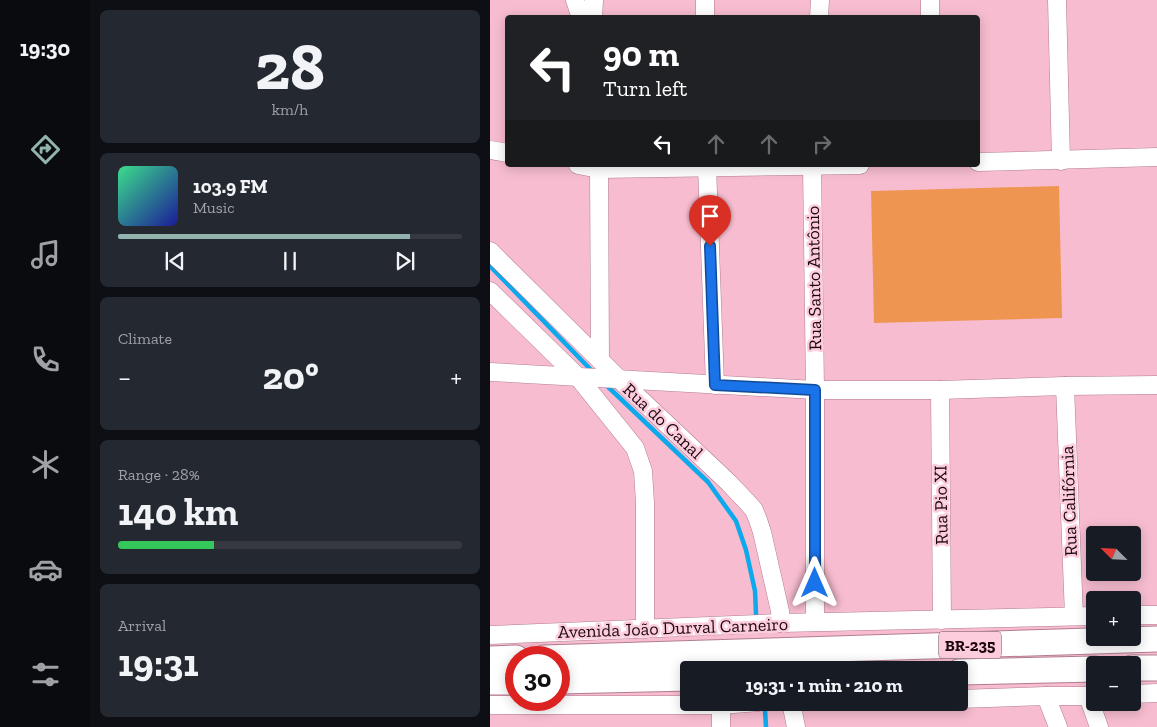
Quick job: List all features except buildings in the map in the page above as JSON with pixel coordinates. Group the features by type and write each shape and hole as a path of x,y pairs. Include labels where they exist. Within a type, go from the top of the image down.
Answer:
{"highway":[{"name":"BR-235","path":"570,657 1157,639"},
{"path":"490,659 505,658"},
{"path":"1141,668 1157,668"},
{"name":"BR-235","path":"968,672 1086,669"},
{"path":"570,681 680,678"},
{"path":"490,682 505,682"}],"street":[{"path":"575,0 580,15"},
{"path":"593,15 594,0"},
{"path":"705,0 705,15"},
{"path":"819,15 820,0"},
{"path":"930,0 930,15"},
{"path":"1057,0 1061,161"},
{"path":"490,150 505,152"},
{"path":"980,162 1157,158"},
{"path":"599,167 600,360"},
{"path":"707,167 715,385"},
{"name":"Rua Santo Antônio","path":"812,167 815,390 815,622"},
{"name":"Rua do Canal","path":"490,250 600,360 615,379 730,483 754,510 766,550 780,610 781,623"},
{"name":"Rua do Canal","path":"490,291 582,377 635,448 643,471 645,503 645,629"},
{"path":"490,372 815,390 940,390 1157,385"},
{"name":"Rua Califórnia","path":"1065,386 1074,616"},
{"name":"Rua Pio XI","path":"940,390 942,620"},
{"path":"1141,615 1157,615"},
{"name":"Avenida João Durval Carneiro","path":"490,635 781,623 1086,616"},
{"path":"1141,694 1157,693"},
{"path":"1046,696 1058,727"},
{"path":"968,699 1086,696"},
{"path":"490,705 680,705"},
{"path":"721,727 722,711"},
{"path":"793,711 796,727"},
{"path":"1095,711 1099,727"}],"shaded area":[{"path":"1059,186 1062,318 874,323 871,191"}],"waterway":[{"path":"490,266 594,373"},
{"path":"604,383 708,482 736,521 746,550 755,591 756,614"},
{"path":"765,711 766,727"}],"route":[{"path":"710,246 715,385 815,390 815,583"}]}
